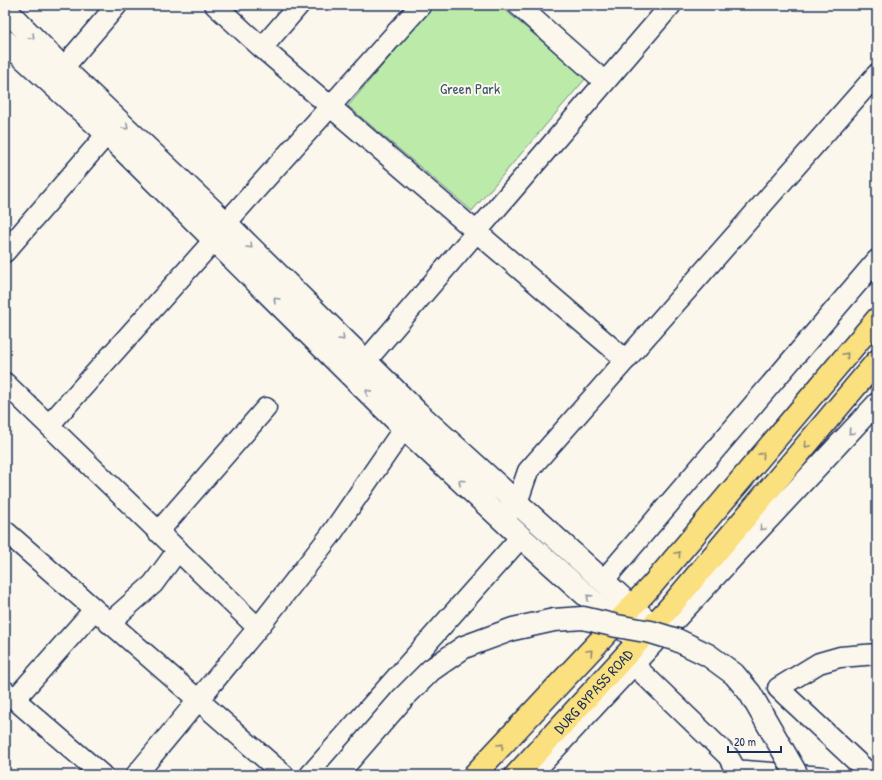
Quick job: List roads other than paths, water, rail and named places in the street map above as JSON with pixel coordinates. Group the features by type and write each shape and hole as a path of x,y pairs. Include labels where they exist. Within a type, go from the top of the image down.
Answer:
{"highway":[{"path":"474,775 653,584 877,319"},
{"name":"DURG BYPASS ROAD","path":"516,775 654,626 877,361"}],"street":[{"path":"63,68 117,5"},
{"path":"215,5 262,48 626,360"},
{"path":"262,48 299,5"},
{"path":"49,425 420,5"},
{"path":"518,5 604,82"},
{"path":"365,362 671,5"},
{"path":"5,9 221,231 411,420 501,488 631,607 654,626"},
{"path":"5,41 107,134 221,231 365,362 411,420 486,504 639,642"},
{"path":"486,504 501,488 528,471 877,74"},
{"path":"5,252 107,134"},
{"path":"603,581 877,260"},
{"path":"5,383 258,628"},
{"path":"531,775 877,404"},
{"path":"158,532 266,408"},
{"path":"136,775 258,628 330,536 411,420"},
{"path":"503,519 517,503 528,471"},
{"path":"5,531 284,775"},
{"path":"310,775 521,537"},
{"path":"109,623 152,584 178,550"},
{"path":"94,610 10,695 102,775"},
{"path":"336,775 403,698 430,670 464,647 513,628 554,620 582,618 651,632 677,640 708,655 734,674 750,693 797,775"},
{"path":"871,775 778,688 819,663 840,657 877,654"},
{"path":"634,665 728,756 733,770"}],"lane":[{"path":"733,770 824,772 825,775"}],"park label":[{"name":"Green Park","path":"470,88"}]}
